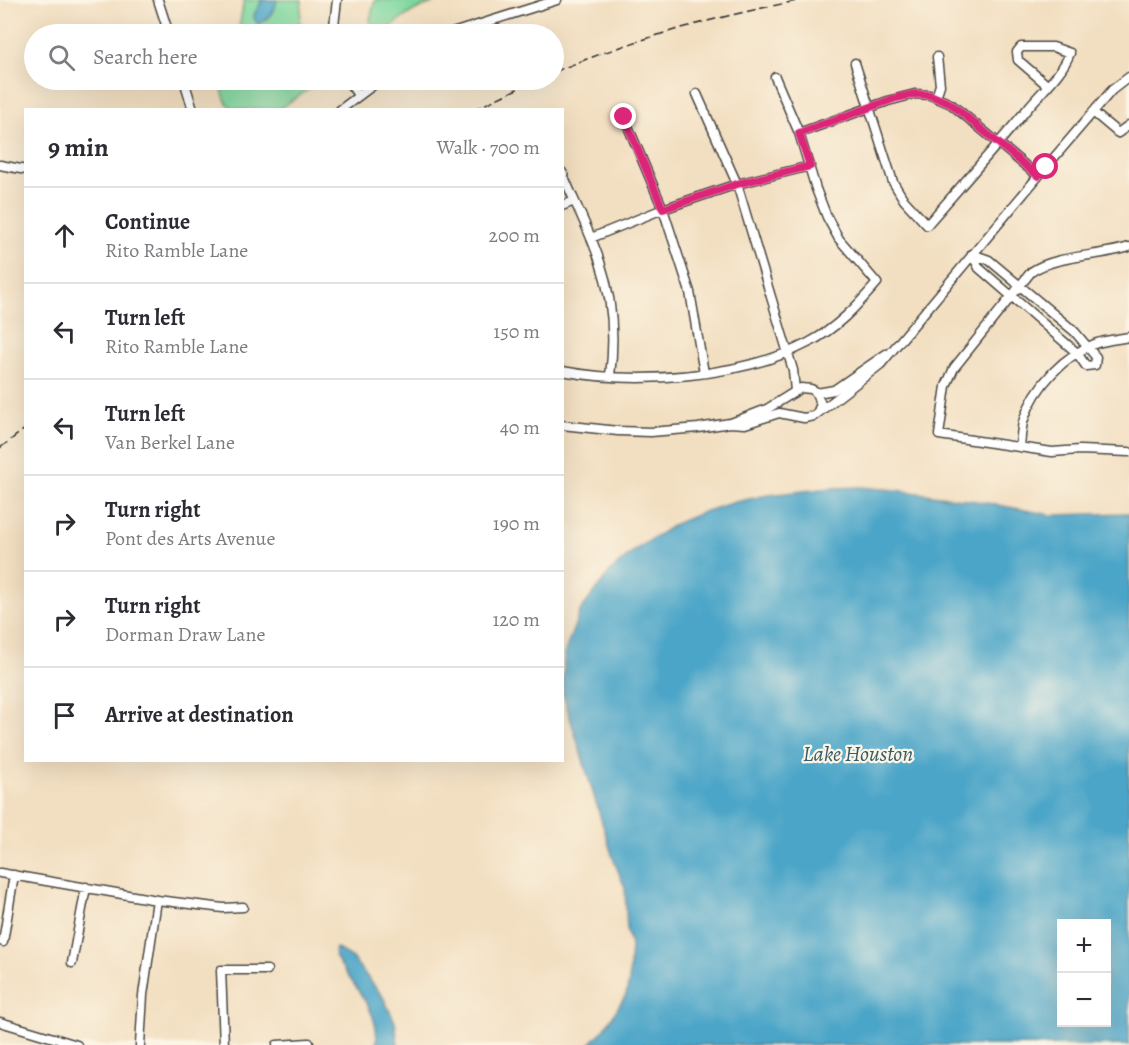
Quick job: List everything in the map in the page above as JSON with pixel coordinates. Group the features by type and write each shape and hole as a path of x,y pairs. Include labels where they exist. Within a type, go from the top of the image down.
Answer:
{"street":[{"path":"158,0 166,24"},
{"path":"334,24 337,0"},
{"path":"481,24 557,0"},
{"path":"855,63 893,182 904,201 927,225 1064,66 1070,53 1053,47 1021,47 1017,52 1018,60 1047,85"},
{"path":"936,97 940,85 937,57"},
{"path":"564,371 650,377 704,373 760,361 787,353 829,331 877,284 832,228 820,203 799,133 775,77"},
{"path":"730,423 745,424 779,413 809,418 881,364 1112,90 1129,77"},
{"path":"187,90 192,108"},
{"path":"354,90 358,95"},
{"path":"342,108 365,90"},
{"path":"697,94 737,184 793,370 794,392 790,405 796,416"},
{"path":"799,133 869,107 915,94 936,97 951,104 1038,176"},
{"path":"1093,112 1118,133 1129,125"},
{"path":"624,117 663,209 690,292 704,373"},
{"path":"0,165 24,170"},
{"path":"591,238 663,209 737,184 810,166"},
{"path":"564,177 600,260 612,310 614,344 610,376"},
{"path":"564,205 574,201"},
{"path":"1129,248 1044,264 1031,272 954,368 946,386 939,435 1052,452 1080,450 1129,452"},
{"path":"972,254 989,260 1075,332 1097,360 1092,367 1086,366 1077,353 979,268 972,254"},
{"path":"1020,447 1024,421 1031,402 1051,375 1077,353 1088,347 1099,342 1129,337"},
{"path":"793,370 806,387 817,393 834,390 890,352"},
{"path":"564,425 651,432 730,423 767,409 806,387"},
{"path":"817,393 821,404 817,413"},
{"path":"0,873 157,900 223,908 243,907"},
{"path":"3,942 14,875"},
{"path":"72,963 86,887"},
{"path":"140,1045 143,995 157,900"},
{"path":"224,1045 221,970 267,970"},
{"path":"0,1022 77,1045"},
{"path":"277,1045 309,1043"}],"green space":[{"path":"244,0 302,0 300,24 240,24"},
{"path":"375,0 440,0 415,10 394,24 370,24"},
{"path":"222,90 308,90 281,108 231,108 226,102"}],"water":[{"path":"260,0 277,0 271,15 258,24 254,16 261,3"},
{"name":"Lake Houston","path":"860,487 976,501 1052,515 1129,513 1129,1045 589,1045 605,1028 626,995 631,945 627,932 625,888 613,858 564,698 564,654 580,611 611,571 635,550 675,524 735,502 768,495"},
{"path":"336,948 353,959 383,997 395,1022 398,1045 376,1045 377,1033 370,1010 336,958 334,952"}],"railway":[{"path":"564,68 676,30 739,13 802,0"},
{"path":"477,108 515,90"},
{"path":"0,448 24,430"}],"route":[{"path":"624,117 663,209 737,184 810,166 799,133 896,98 915,94 930,95 951,104 1038,176 1046,167"}]}
